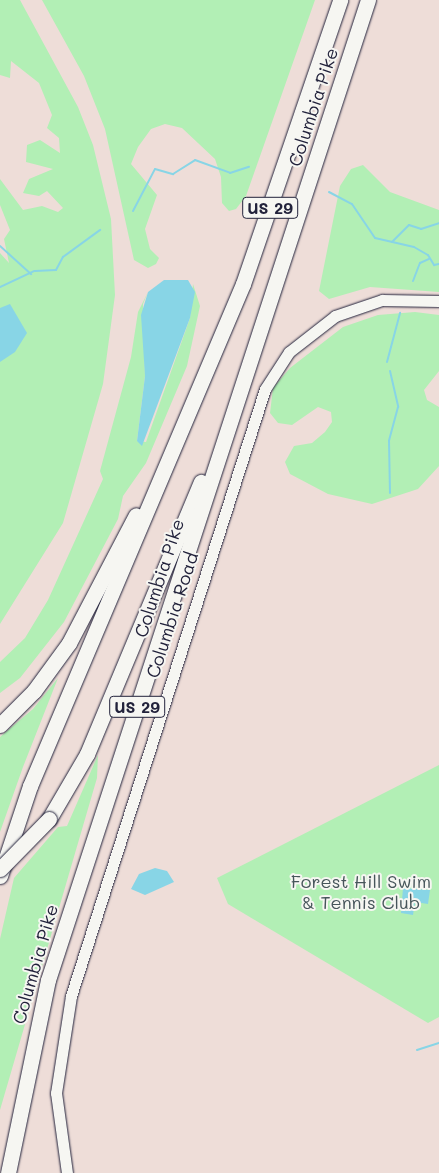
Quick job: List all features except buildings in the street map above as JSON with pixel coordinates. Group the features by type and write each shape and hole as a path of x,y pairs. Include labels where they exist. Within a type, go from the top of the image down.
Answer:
{"highway":[{"name":"Columbia Pike","path":"0,876 30,786 191,412 243,284 340,0"},
{"name":"Columbia Pike","path":"8,1173 30,1049 50,971 368,0"},
{"path":"0,869 49,819 90,745 248,367"},
{"path":"0,725 34,691 68,643 191,412"},
{"path":"18,1173 30,1049"}],"street":[{"name":"Columbia Road","path":"67,1173 56,1093 71,996 265,389 289,352 335,316 382,300 439,301"}],"green space":[{"path":"0,0 20,0 78,107 93,145 111,219 115,295 103,384 63,523 0,624 0,253 9,263 4,239 10,230 0,205 0,179 23,210 42,206 58,212 63,208 47,191 39,196 23,193 29,179 53,169 26,162 27,145 40,140 60,153 59,138 47,128 52,115 39,83 11,61 10,78 0,75"},
{"path":"42,0 315,0 246,196 236,209 229,211 222,203 221,177 215,159 182,128 165,124 151,129 138,147 131,164 157,195 145,229 150,249 159,258 156,264 148,268 134,260 105,129 84,76"},
{"path":"363,165 390,192 439,210 439,292 370,287 329,299 319,291 340,186 351,169"},
{"path":"193,284 200,306 187,366 146,463 123,496 118,519 64,622 20,678 0,693 0,662 25,638 48,600 103,479 100,471 131,357 138,312 148,292 143,304 145,376 137,441 146,442 190,318"},
{"path":"415,312 439,315 439,371 424,390 427,400 439,407 439,466 418,489 372,504 328,494 290,474 285,462 294,446 312,443 325,432 332,422 331,412 318,407 292,425 278,423 270,413 273,388 290,368 343,327 378,315"},
{"path":"58,678 0,832 0,737 33,709"},
{"path":"98,755 97,778 0,1110 0,939 14,878 58,827 67,826"},
{"name":"Forest Hill Swim & Tennis Club","path":"439,765 439,1017 428,1023 228,904 217,878"}],"water":[{"path":"164,280 188,280 195,292 190,318 142,446 137,441 145,376 141,315 148,292"},
{"path":"10,304 27,333 15,352 0,362 0,308"},
{"path":"155,868 167,871 174,882 145,895 131,889 139,874"},
{"path":"403,888 430,890 428,904 415,902 413,915 401,913"}],"waterway":[{"path":"133,211 155,169 173,174 195,160 230,173 249,167"},
{"path":"329,192 352,204 375,238 414,247 428,255 434,265 439,264"},
{"path":"392,242 409,225 421,229 439,223"},
{"path":"0,287 35,271 56,270 63,257 100,230"},
{"path":"0,246 31,274"},
{"path":"413,281 420,263 429,259"},
{"path":"387,362 400,313"},
{"path":"390,371 398,407 389,441 390,493"},
{"path":"417,1050 439,1043"}]}
